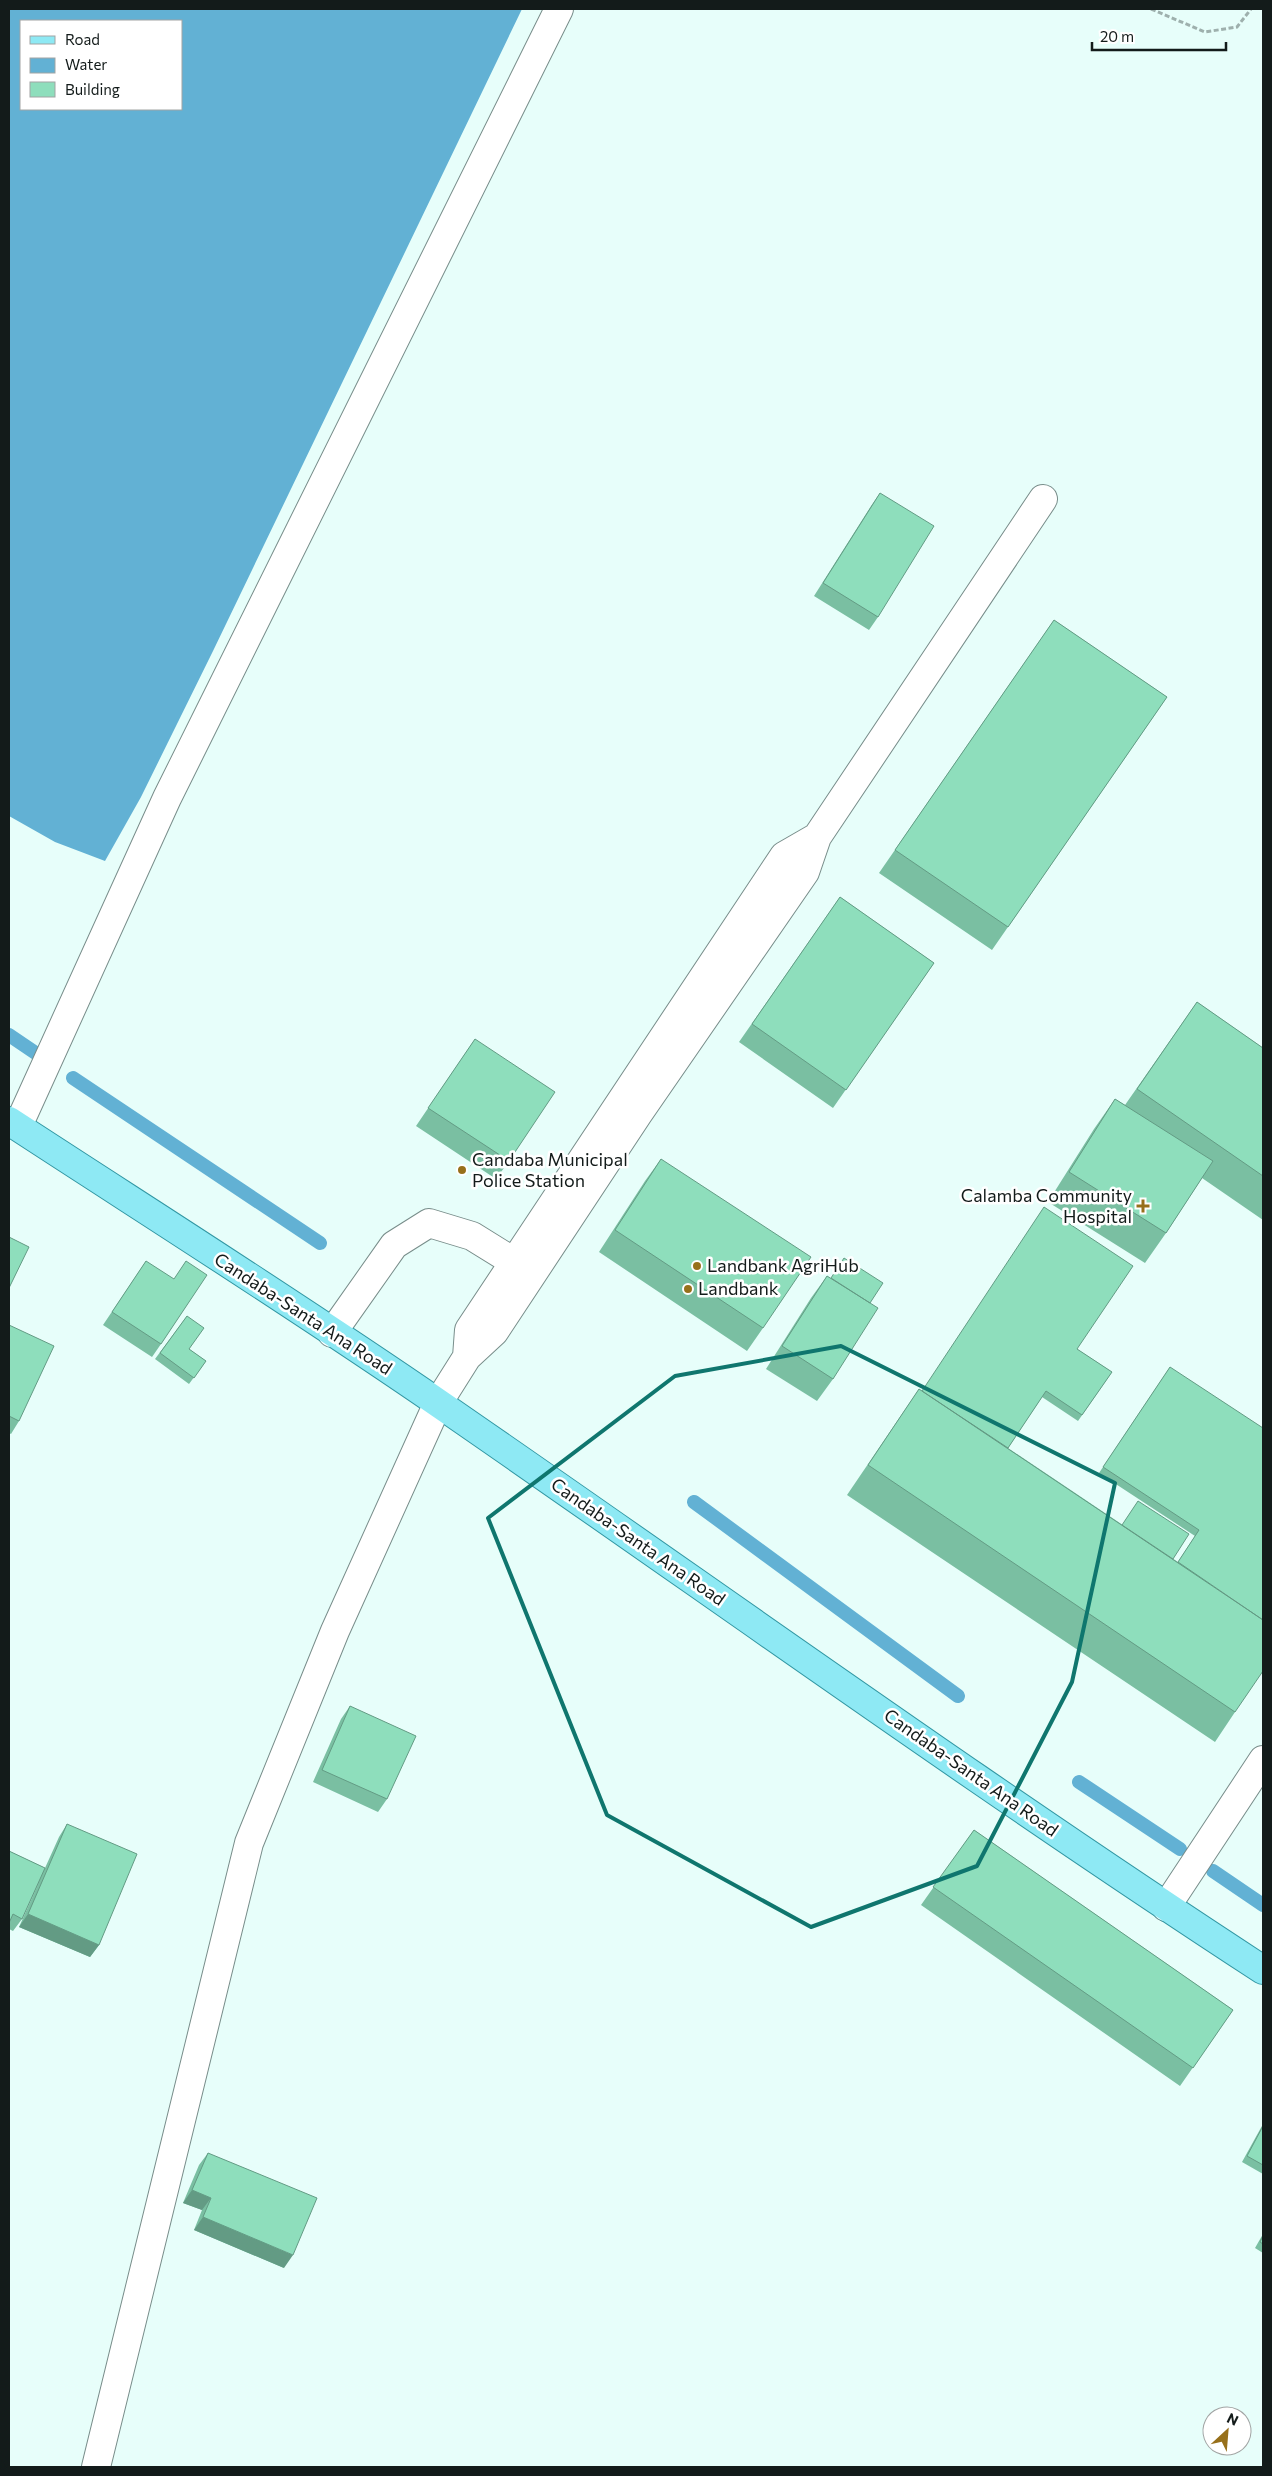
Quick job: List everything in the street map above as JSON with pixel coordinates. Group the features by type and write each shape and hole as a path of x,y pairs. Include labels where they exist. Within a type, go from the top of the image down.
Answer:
{"main road":[{"name":"Candaba-Santa Ana Road","path":"13,1123 438,1403 1166,1907 1263,1970"}],"street":[{"path":"13,1123 167,798 559,9"},
{"path":"96,2467 249,1843 335,1631 438,1403 467,1357 494,1332 638,1114 805,872 817,836 1043,499"},
{"path":"467,1357 469,1330 784,856 817,836"},
{"path":"332,1333 394,1245 429,1223 472,1236 514,1262"},
{"path":"1166,1907 1263,1760"}],"path":[{"path":"1151,9 1205,32 1237,27 1251,9"}],"highlighted area":[{"path":"841,1346 1115,1483 1072,1682 977,1866 811,1927 607,1815 488,1518 675,1376"}],"water":[{"path":"9,9 522,9 141,797 105,861 55,842 9,816"}],"building":[{"path":"880,493 934,526 878,617 823,583"},
{"path":"1054,620 1167,697 1008,927 895,850"},
{"path":"840,897 934,963 846,1090 752,1024"},
{"path":"1197,1002 1263,1048 1263,1176 1137,1089"},
{"path":"475,1039 555,1092 509,1161 428,1108"},
{"path":"1115,1099 1213,1161 1166,1233 1069,1172"},
{"name":"Landbank AgriHub","path":"661,1159 811,1257 763,1328 615,1230"},
{"path":"1044,1207 1133,1266 1077,1349 1112,1372 1082,1415 1046,1391 1008,1448 922,1391"},
{"path":"9,1237 29,1247 9,1288"},
{"path":"844,1258 883,1283 870,1303 831,1278"},
{"path":"146,1261 174,1279 186,1261 207,1275 161,1344 112,1312"},
{"path":"827,1276 878,1308 833,1379 782,1346"},
{"path":"187,1316 204,1328 189,1349 206,1361 194,1378 160,1353"},
{"path":"9,1325 54,1346 19,1421 9,1416"},
{"path":"1170,1367 1263,1428 1263,1620 1178,1562 1199,1530 1103,1467"},
{"path":"919,1389 1263,1620 1263,1671 1235,1712 868,1465"},
{"path":"1138,1501 1189,1534 1173,1559 1122,1525"},
{"path":"350,1706 416,1736 387,1799 322,1770"},
{"path":"67,1824 137,1854 99,1945 28,1914"},
{"path":"974,1830 1233,2010 1193,2068 933,1887"},
{"path":"9,1851 45,1868 22,1919 13,1914 9,1923"},
{"path":"1263,2126 1263,2165 1247,2156"},
{"path":"208,2153 317,2198 293,2255 203,2217 211,2198 192,2190"}],"waterway":[{"path":"9,1035 40,1056"},
{"path":"73,1078 320,1243"},
{"path":"694,1502 958,1696"},
{"path":"1079,1782 1180,1849"},
{"path":"1213,1871 1263,1905"}],"place":[{"name":"Candaba Municipal Police Station","path":"462,1170"},
{"name":"Calamba Community Hospital","path":"1143,1206"},
{"name":"Landbank AgriHub","path":"697,1266"},
{"name":"Landbank","path":"688,1289"}]}
